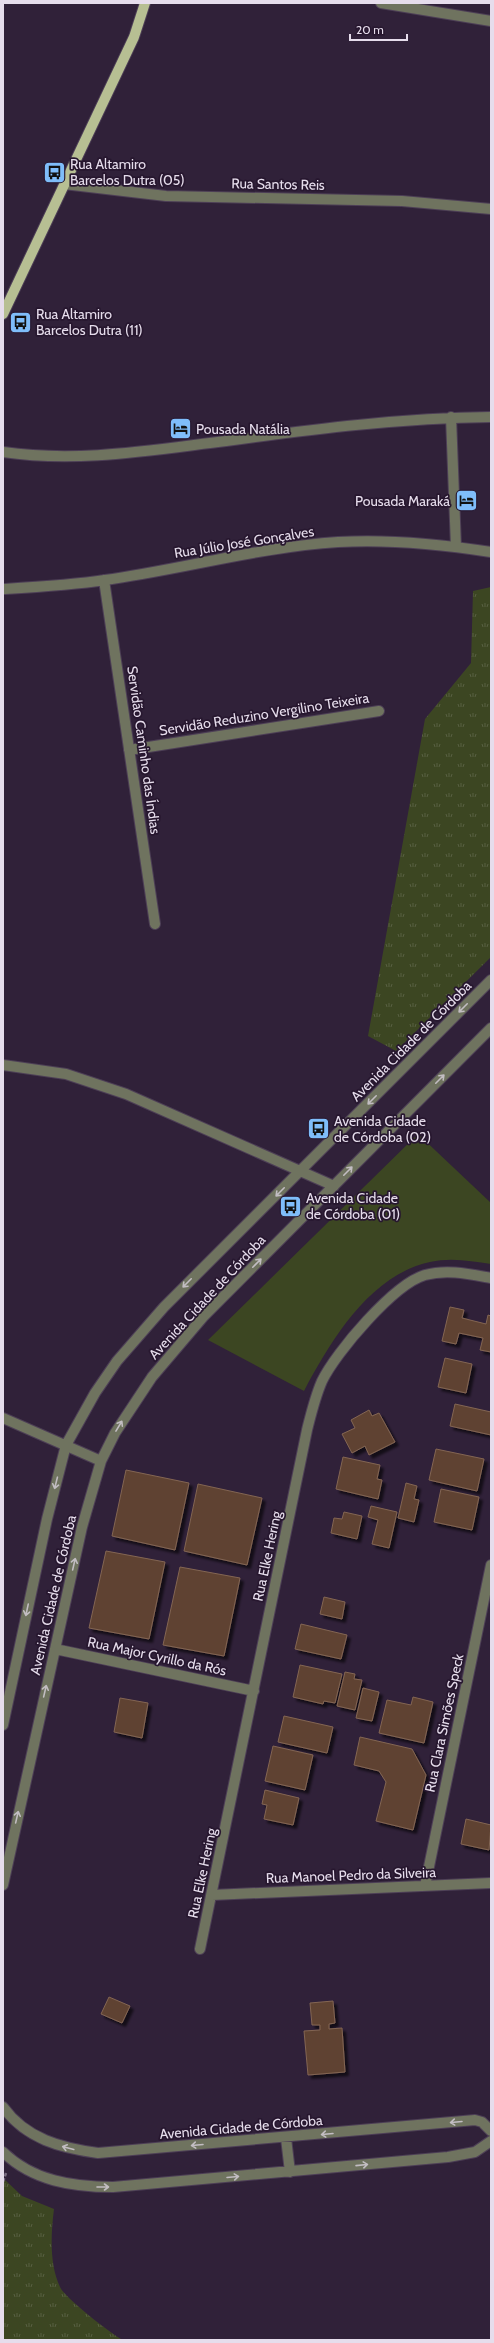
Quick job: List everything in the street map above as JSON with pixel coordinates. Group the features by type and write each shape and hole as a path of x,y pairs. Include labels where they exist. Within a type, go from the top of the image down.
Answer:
{"main road":[{"path":"3,314 134,37 145,3"}],"street":[{"path":"381,3 491,21"},
{"name":"Rua Santos Reis","path":"64,184 166,196 402,200 491,209"},
{"path":"451,417 456,547"},
{"path":"3,452 48,457 106,456 358,424 451,417 491,417"},
{"name":"Rua Júlio José Gonçalves","path":"3,589 104,580 273,550 338,542 383,541 456,547 491,552"},
{"name":"Servidão Caminho das Índias","path":"104,580 155,924"},
{"name":"Servidão Reduzino Vergilino Teixeira","path":"129,750 379,710"},
{"name":"Avenida Cidade de Córdoba","path":"3,1724 47,1519 66,1445 95,1393 135,1338 491,980"},
{"name":"Avenida Cidade de Córdoba","path":"3,1885 6,1855 55,1649 82,1527 101,1461 130,1407 176,1347 491,1028"},
{"path":"3,1065 43,1070 96,1083 126,1094 334,1186"},
{"name":"Rua Elke Hering","path":"200,1949 307,1430 323,1381 337,1357 351,1339 386,1302 405,1286 423,1276 438,1272 451,1272 491,1278"},
{"path":"3,1418 101,1461"},
{"name":"Rua Clara Simões Speck","path":"425,1886 491,1565"},
{"name":"Rua Major Cyrillo da Rós","path":"55,1649 254,1691"},
{"name":"Rua Manoel Pedro da Silveira","path":"212,1895 491,1883"},
{"name":"Avenida Cidade de Córdoba","path":"3,2107 12,2119 32,2135 53,2144 98,2152 286,2138 475,2120 482,2122 491,2131"},
{"path":"286,2138 290,2172"},
{"path":"3,2152 34,2173 59,2182 86,2187 138,2186 448,2157 475,2152 491,2141"}],"green space":[{"path":"491,587 491,957 396,1051 368,1036 425,719 471,663 473,591"},
{"path":"418,1134 491,1203 491,1264 461,1260 430,1262 408,1269 389,1280 371,1295 340,1331 304,1391 208,1340"},
{"path":"3,2178 22,2196 54,2209 52,2228 52,2259 56,2278 60,2287 70,2299 88,2315 123,2340 3,2340"}],"building":[{"path":"450,1307 464,1310 462,1318 486,1324 488,1315 491,1316 491,1352 480,1350 483,1338 459,1333 456,1344 442,1341"},
{"path":"445,1358 472,1364 466,1393 438,1387"},
{"path":"455,1404 491,1412 491,1435 450,1426"},
{"path":"369,1410 372,1416 379,1413 395,1442 369,1455 365,1446 352,1453 342,1434 355,1428 351,1420"},
{"path":"436,1449 484,1459 477,1491 429,1480"},
{"path":"343,1457 380,1465 377,1479 382,1480 378,1499 336,1489"},
{"path":"126,1470 189,1483 175,1550 112,1536"},
{"path":"406,1483 417,1486 414,1499 419,1500 414,1522 398,1518"},
{"path":"198,1484 262,1498 247,1565 184,1551"},
{"path":"441,1489 479,1497 472,1530 434,1522"},
{"path":"371,1506 397,1512 389,1548 372,1544 378,1520 368,1517"},
{"path":"344,1512 362,1516 357,1539 331,1533 334,1518 342,1519"},
{"path":"106,1551 165,1562 149,1639 89,1628"},
{"path":"180,1567 240,1578 224,1656 163,1645"},
{"path":"324,1597 345,1602 342,1619 320,1614"},
{"path":"301,1624 347,1635 341,1659 295,1649"},
{"path":"300,1665 342,1674 335,1703 324,1701 323,1704 293,1697"},
{"path":"345,1672 355,1674 354,1679 362,1680 355,1710 337,1706"},
{"path":"363,1688 379,1692 372,1721 356,1718"},
{"path":"413,1697 433,1702 424,1743 379,1733 387,1700 411,1705"},
{"path":"120,1698 148,1703 142,1738 114,1732"},
{"path":"284,1716 333,1727 327,1753 278,1742"},
{"path":"360,1737 412,1749 426,1775 413,1830 376,1821 386,1782 379,1771 354,1765"},
{"path":"273,1746 313,1755 305,1790 265,1781"},
{"path":"265,1790 299,1798 293,1825 264,1819 267,1805 262,1804"},
{"path":"466,1819 491,1825 489,1850 461,1844"},
{"path":"109,1997 130,2006 122,2023 101,2014"},
{"path":"333,2001 335,2023 329,2024 329,2029 342,2028 345,2072 308,2075 304,2031 320,2030 320,2025 312,2025 310,2003"}],"place":[{"name":"Rua Altamiro Barcelos Dutra (05)","path":"55,172"},
{"name":"Rua Altamiro Barcelos Dutra (11)","path":"20,322"},
{"name":"Pousada Natália","path":"181,429"},
{"name":"Pousada Maraká","path":"466,501"},
{"name":"Avenida Cidade de Córdoba (02)","path":"318,1129"},
{"name":"Avenida Cidade de Córdoba (01)","path":"291,1206"}]}
